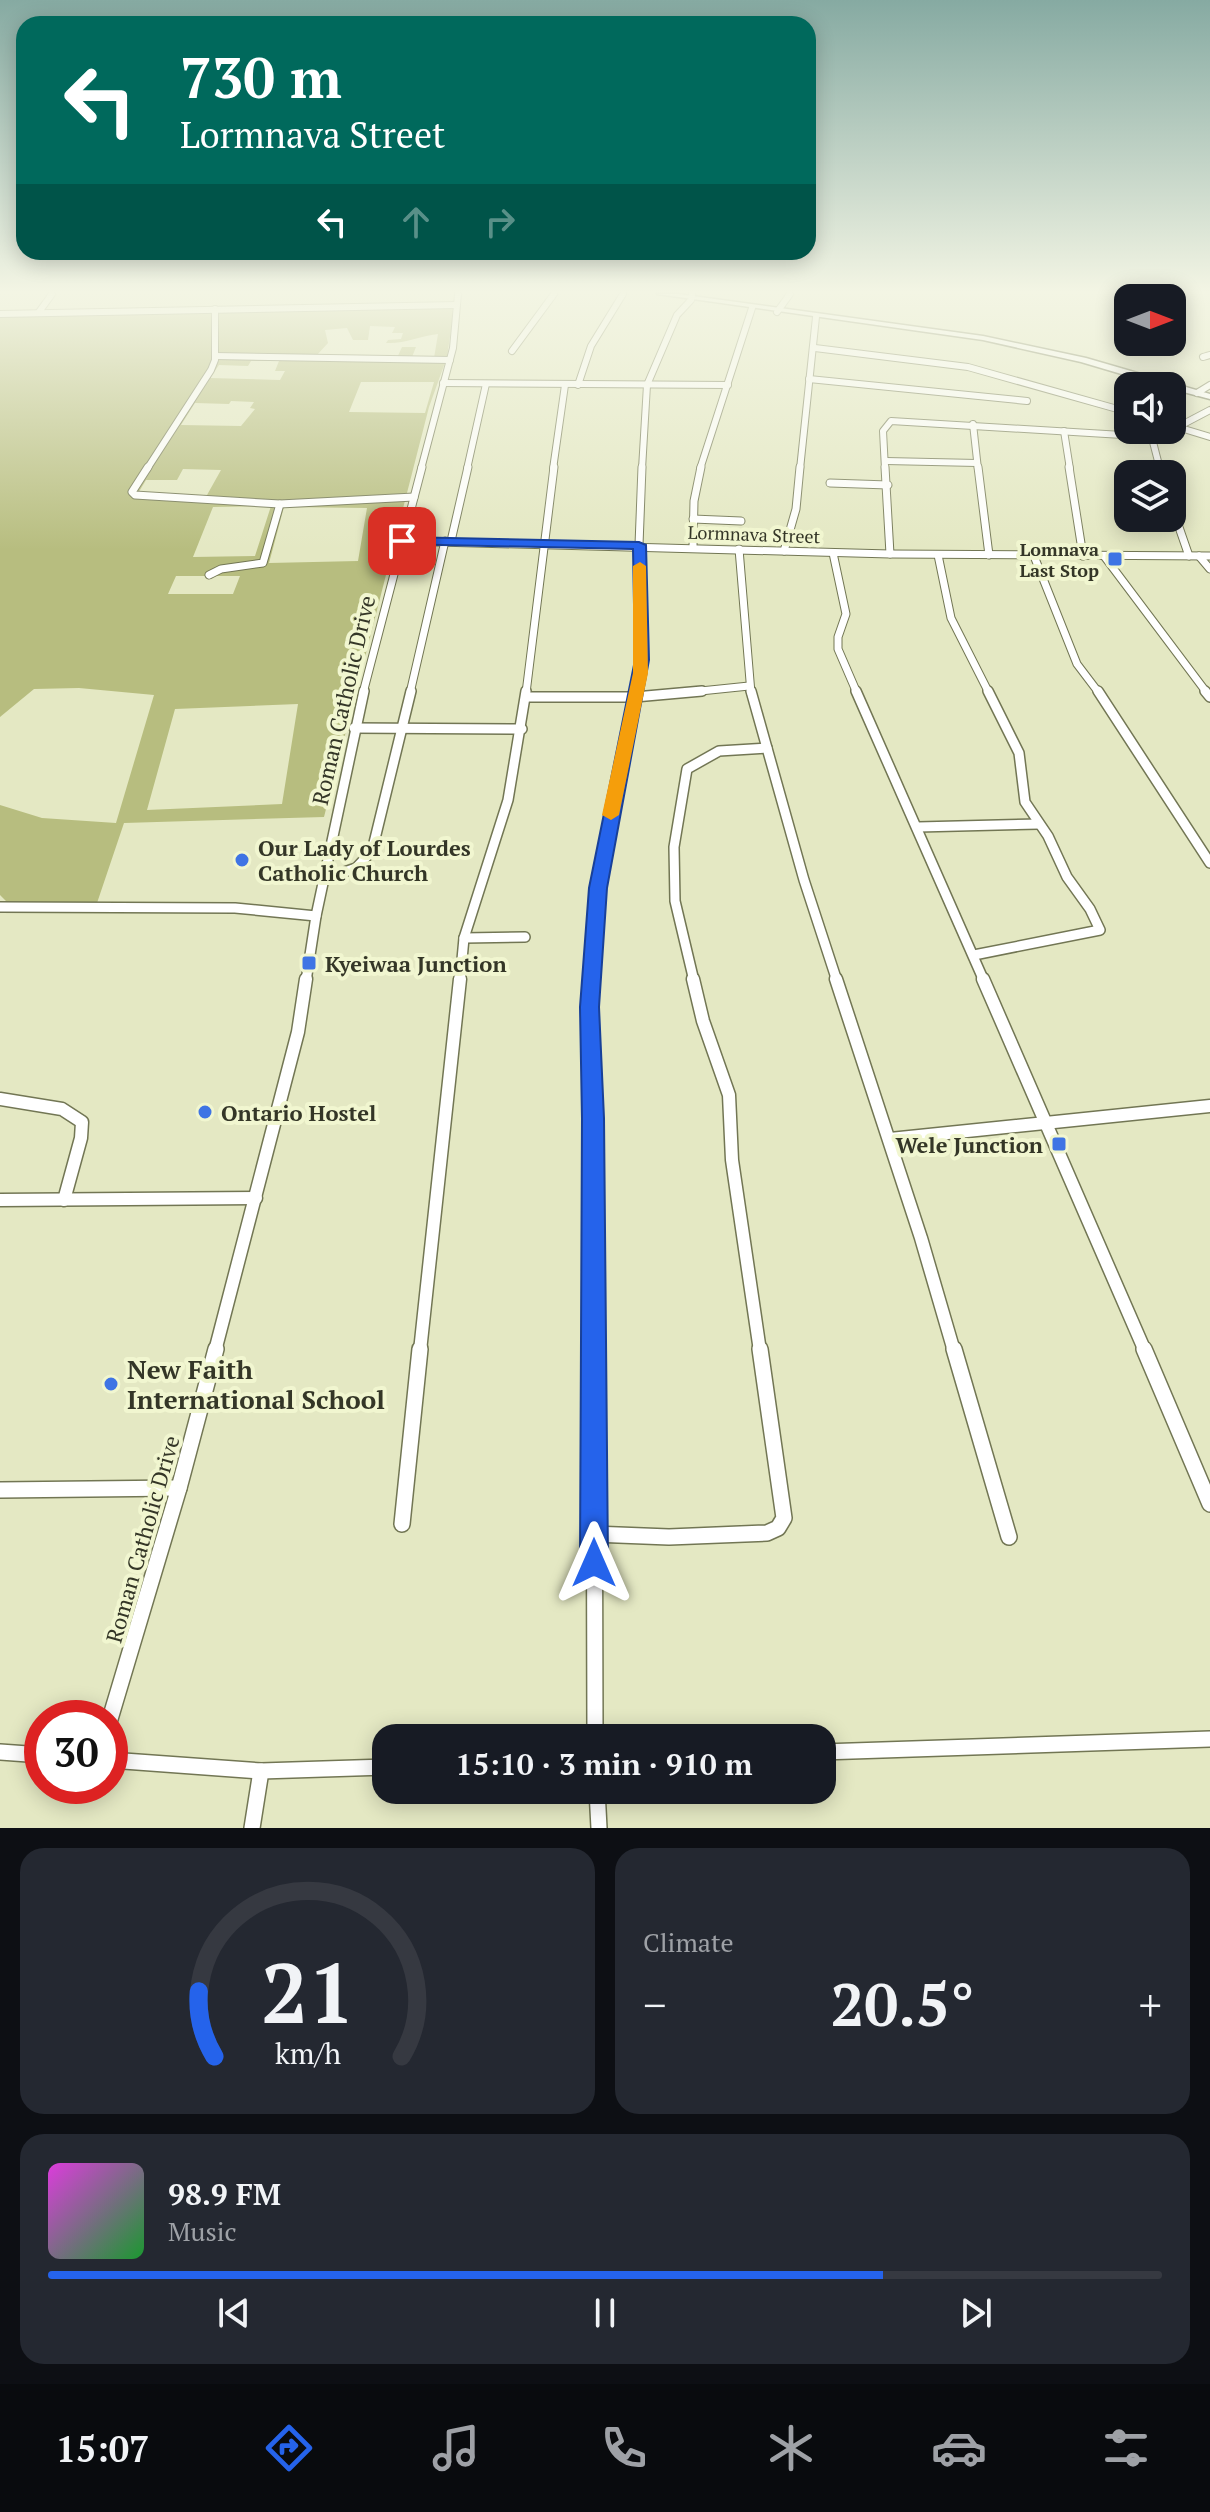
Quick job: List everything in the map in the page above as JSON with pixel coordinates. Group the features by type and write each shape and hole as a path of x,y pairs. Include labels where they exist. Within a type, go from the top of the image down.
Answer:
{"main road":[{"path":"1186,390 1210,397"}],"street":[{"path":"205,379 132,492 148,497 280,504 414,497"},
{"name":"Roman Catholic Drive","path":"116,1700 179,1488 298,1032 316,916 354,728 444,379"},
{"path":"578,385 580,379"},
{"path":"595,1724 590,1007 598,888 642,660 639,545 642,427 649,379"},
{"path":"693,547 693,519 701,465 730,379"},
{"path":"784,551 796,509 809,379"},
{"path":"812,379 1027,401"},
{"path":"1012,379 1114,408"},
{"path":"443,383 728,385"},
{"path":"324,879 351,872 370,859 486,384"},
{"path":"402,1524 464,938 508,800 522,729 565,385"},
{"path":"1197,393 1210,385"},
{"path":"1186,422 1210,410"},
{"path":"890,554 883,431 891,421 1114,434"},
{"path":"973,424 989,555"},
{"path":"1064,431 1083,556"},
{"path":"1186,431 1210,437"},
{"path":"886,461 977,463"},
{"path":"830,483 888,485"},
{"path":"209,575 215,569 255,567 263,563 280,504"},
{"path":"693,519 741,521"},
{"path":"1181,532 1189,556"},
{"name":"Lormnava Street","path":"402,541 543,542 938,555 1210,556"},
{"path":"739,549 749,686 804,880 890,1139 1009,1537"},
{"path":"833,553 846,614 838,637 838,649 974,955 1210,1504"},
{"path":"938,555 951,618 1019,753 1022,792 1051,840 1073,887 1090,909 1099,932 974,955"},
{"path":"1034,556 1077,664 1112,709 1210,863"},
{"path":"1104,556 1210,697"},
{"path":"1199,556 1210,569"},
{"path":"526,697 635,697 749,686"},
{"path":"354,728 522,729"},
{"path":"593,1534 669,1537 767,1533 778,1528 784,1518 732,1160 729,1095 703,1021 677,916 673,860 684,773 689,766 719,751 767,748"},
{"path":"918,827 1039,824"},
{"path":"0,907 235,908 316,916"},
{"path":"464,938 525,937"},
{"path":"0,1099 50,1105 71,1113 82,1122 81,1138 64,1200"},
{"path":"890,1139 1209,1108"},
{"path":"0,1200 256,1198"},
{"path":"0,1490 179,1488"},
{"path":"836,1752 1210,1739"},
{"path":"0,1752 24,1754"},
{"path":"128,1761 261,1771 372,1767"},
{"path":"252,1828 261,1771"},
{"path":"598,1804 599,1828"}],"green space":[{"path":"0,379 439,379 429,407 324,817 124,823 97,903 7,902 0,895 0,805 42,818 116,823 154,695 79,688 34,689 0,717","holes":["361,382 434,382 425,413 349,412","231,401 254,402 250,408 255,409 241,426 181,425 195,403 229,404","183,469 221,470 207,495 137,495 146,480 177,480","271,506 255,556 193,557 213,507","284,507 367,508 358,561 269,563","176,576 240,576 233,594 168,594","298,704 282,804 147,810 175,709"]}],"slow traffic":[{"path":"611,815 641,673 640,566"}],"place":[{"name":"Lomnava Last Stop","path":"1115,559"},
{"name":"Our Lady of Lourdes Catholic Church","path":"242,860"},
{"name":"Kyeiwaa Junction","path":"309,963"},
{"name":"Ontario Hostel","path":"205,1112"},
{"name":"Wele Junction","path":"1059,1144"},
{"name":"New Faith International School","path":"111,1384"}],"route":[{"path":"402,541 639,545 641,673 616,784 598,888 590,1007 594,1563"}]}
